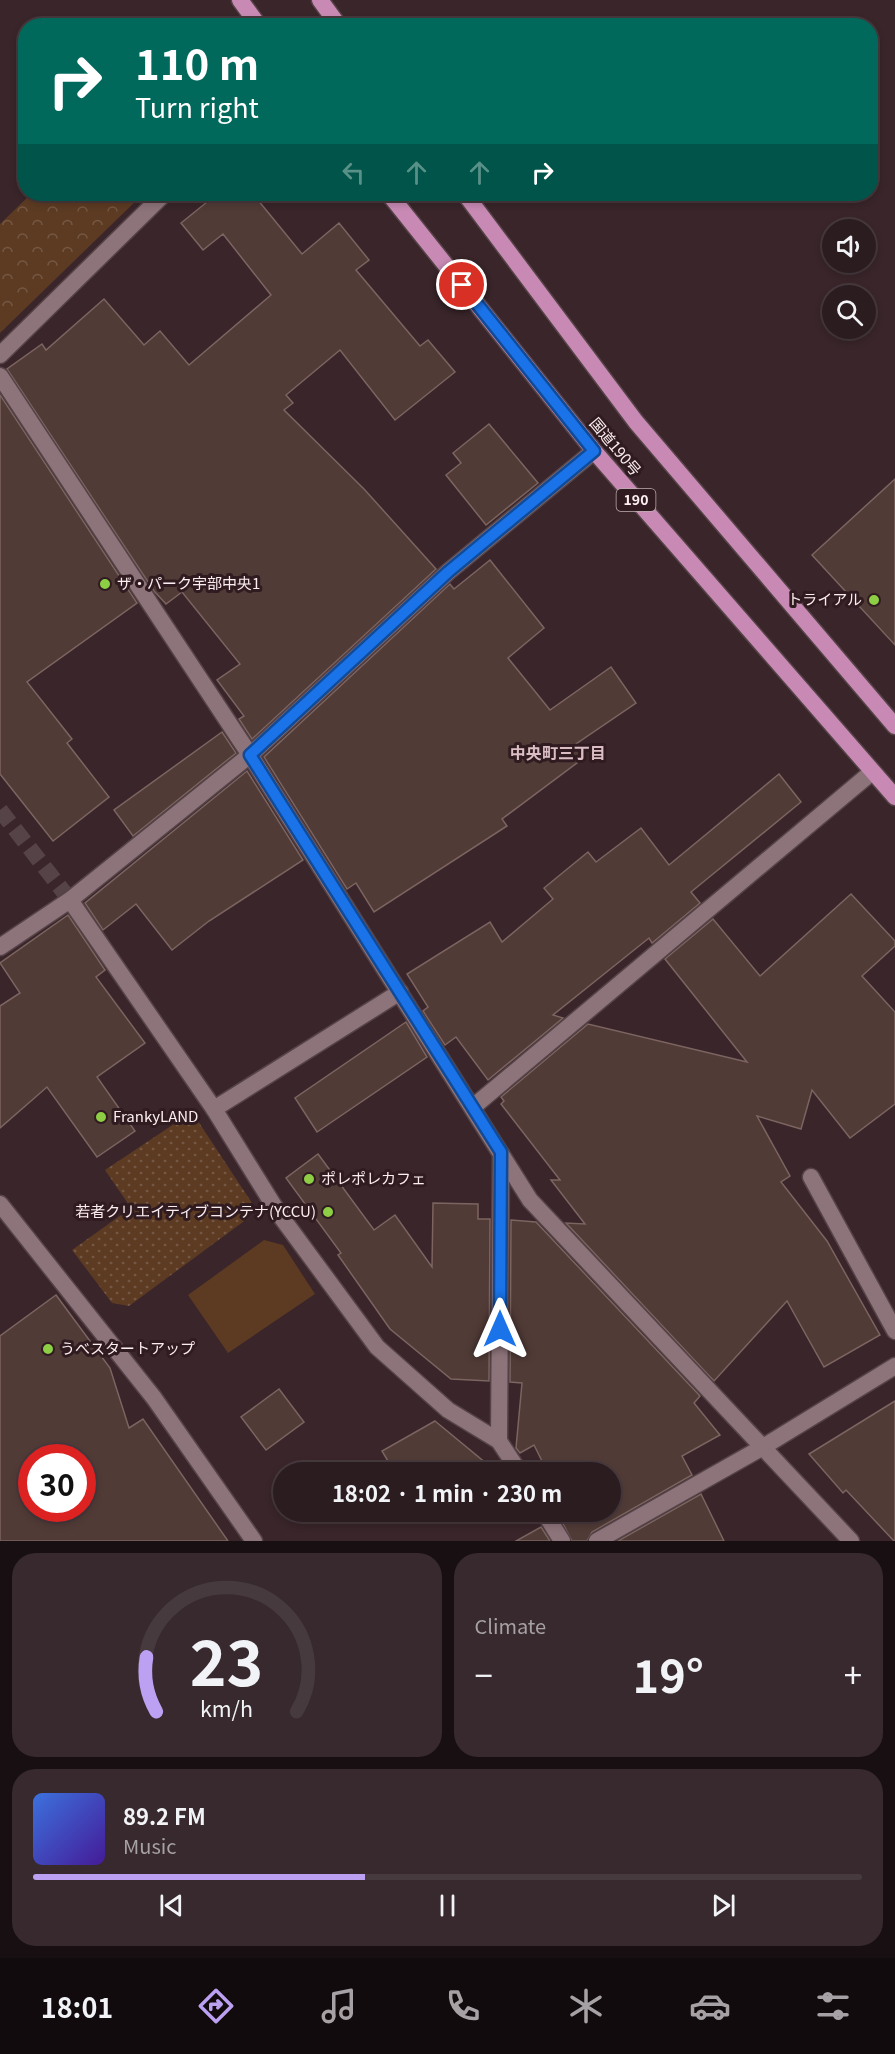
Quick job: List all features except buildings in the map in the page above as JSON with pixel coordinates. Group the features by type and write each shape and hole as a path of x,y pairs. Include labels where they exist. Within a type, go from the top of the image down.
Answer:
{"highway":[{"path":"240,0 253,18"},
{"path":"320,0 333,18"},
{"name":"国道190号","path":"396,201 594,451 895,797"},
{"path":"470,201 636,422 895,726"}],"street":[{"path":"0,356 157,201"},
{"path":"0,376 250,755 530,1200 851,1541"},
{"path":"0,947 69,900 250,755 448,572 594,451"},
{"path":"473,1107 872,772"},
{"path":"69,900 214,1109 279,1214 377,1347 448,1410 499,1441 513,1462"},
{"path":"214,1109 400,992"},
{"path":"499,1441 501,1152"},
{"path":"811,1177 895,1331"},
{"path":"0,1204 154,1398 254,1541"},
{"path":"597,1541 763,1447 895,1366"},
{"path":"550,1522 562,1541"}],"green space":[{"path":"24,201 136,201 0,333 0,224"},
{"path":"192,1112 252,1203 247,1219 129,1306 112,1303 72,1250 131,1208 105,1170"},
{"path":"264,1240 283,1245 315,1294 228,1353 188,1295"}],"tunnel":[{"path":"0,810 70,900"}],"place":[{"name":"ザ・パーク宇部中央1","path":"105,584"},
{"name":"トライアル","path":"874,600"},
{"name":"FrankyLAND","path":"101,1117"},
{"name":"ポレポレカフェ","path":"309,1179"},
{"name":"若者クリエイティブコンテナ(YCCU)","path":"328,1212"},
{"name":"うべスタートアップ","path":"48,1349"}],"district":[{"name":"中央町三丁目","path":"558,753"}],"route":[{"path":"462,285 594,451 448,572 250,755 501,1152 500,1329"}]}
